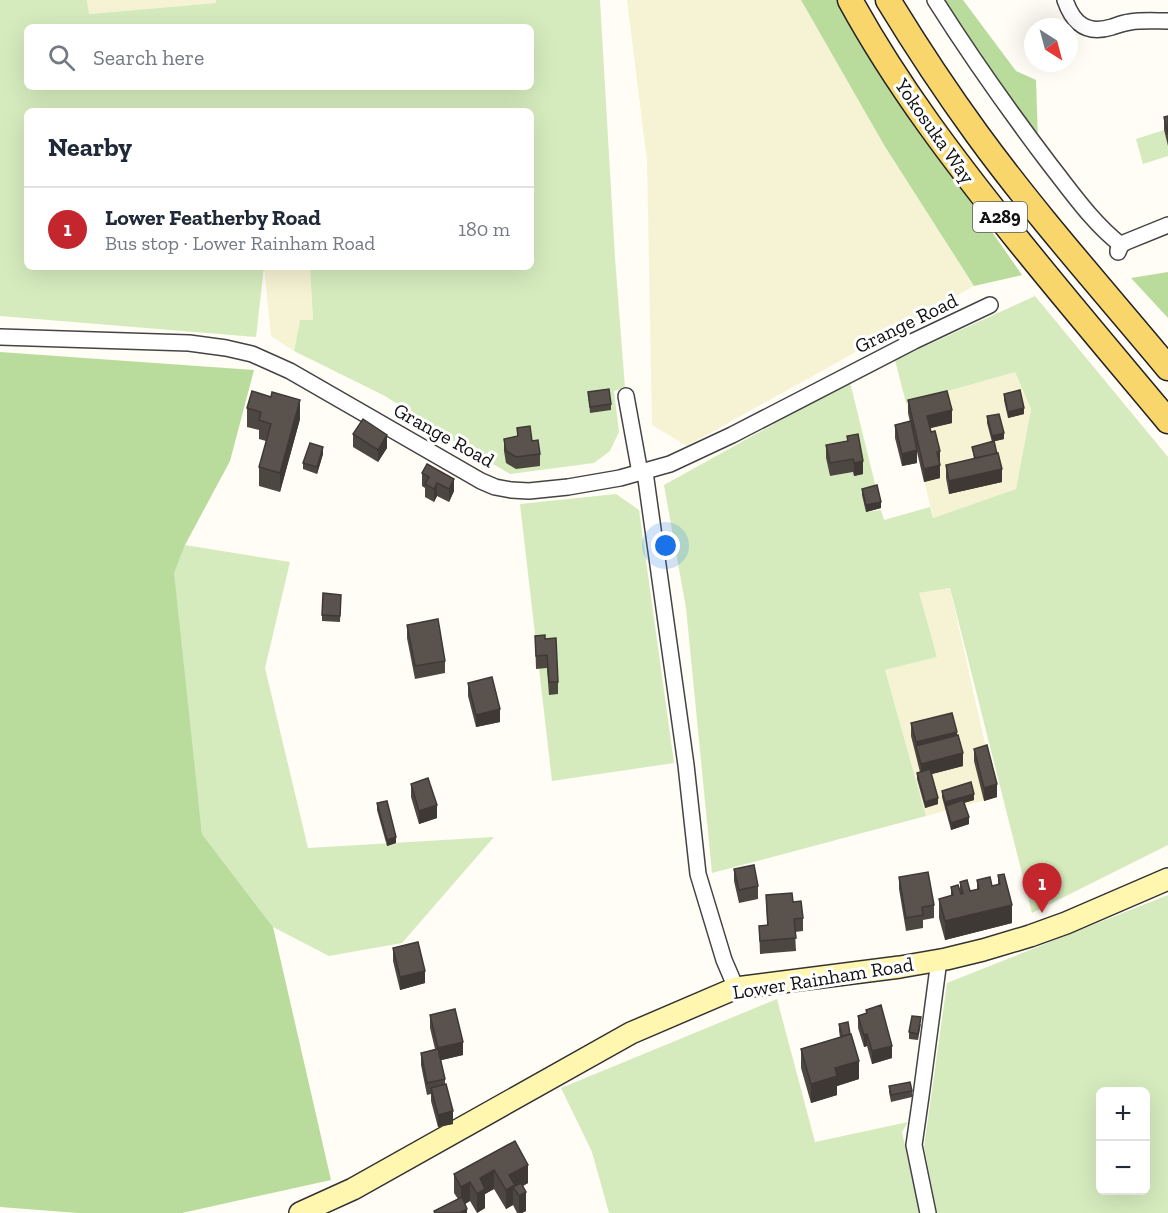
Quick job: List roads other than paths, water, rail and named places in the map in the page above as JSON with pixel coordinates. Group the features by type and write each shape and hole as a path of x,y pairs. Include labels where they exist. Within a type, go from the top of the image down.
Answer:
{"main road":[{"name":"Yokosuka Way","path":"850,0 922,117 979,192 1168,421"},
{"name":"Yokosuka Way","path":"888,0 927,63 978,135 1029,202 1168,368"},
{"name":"Lower Rainham Road","path":"300,1213 353,1189 631,1033 736,988 900,967 983,950 1047,930 1109,906 1168,879"}],"street":[{"path":"935,0 1025,132 1084,208 1121,245 1168,225"},
{"path":"1065,0 1068,9 1077,21 1089,29 1099,30 1133,21 1168,21"},
{"name":"Grange Road","path":"0,337 189,343 252,354 290,371 482,482 501,489 529,490 568,487 642,473 670,464 990,305"},
{"path":"626,396 642,473 668,632 698,874 724,960 736,988"},
{"path":"928,1213 914,1145 939,960"}],"place":[{"name":"Lower Featherby Road","path":"1042,913"}]}
